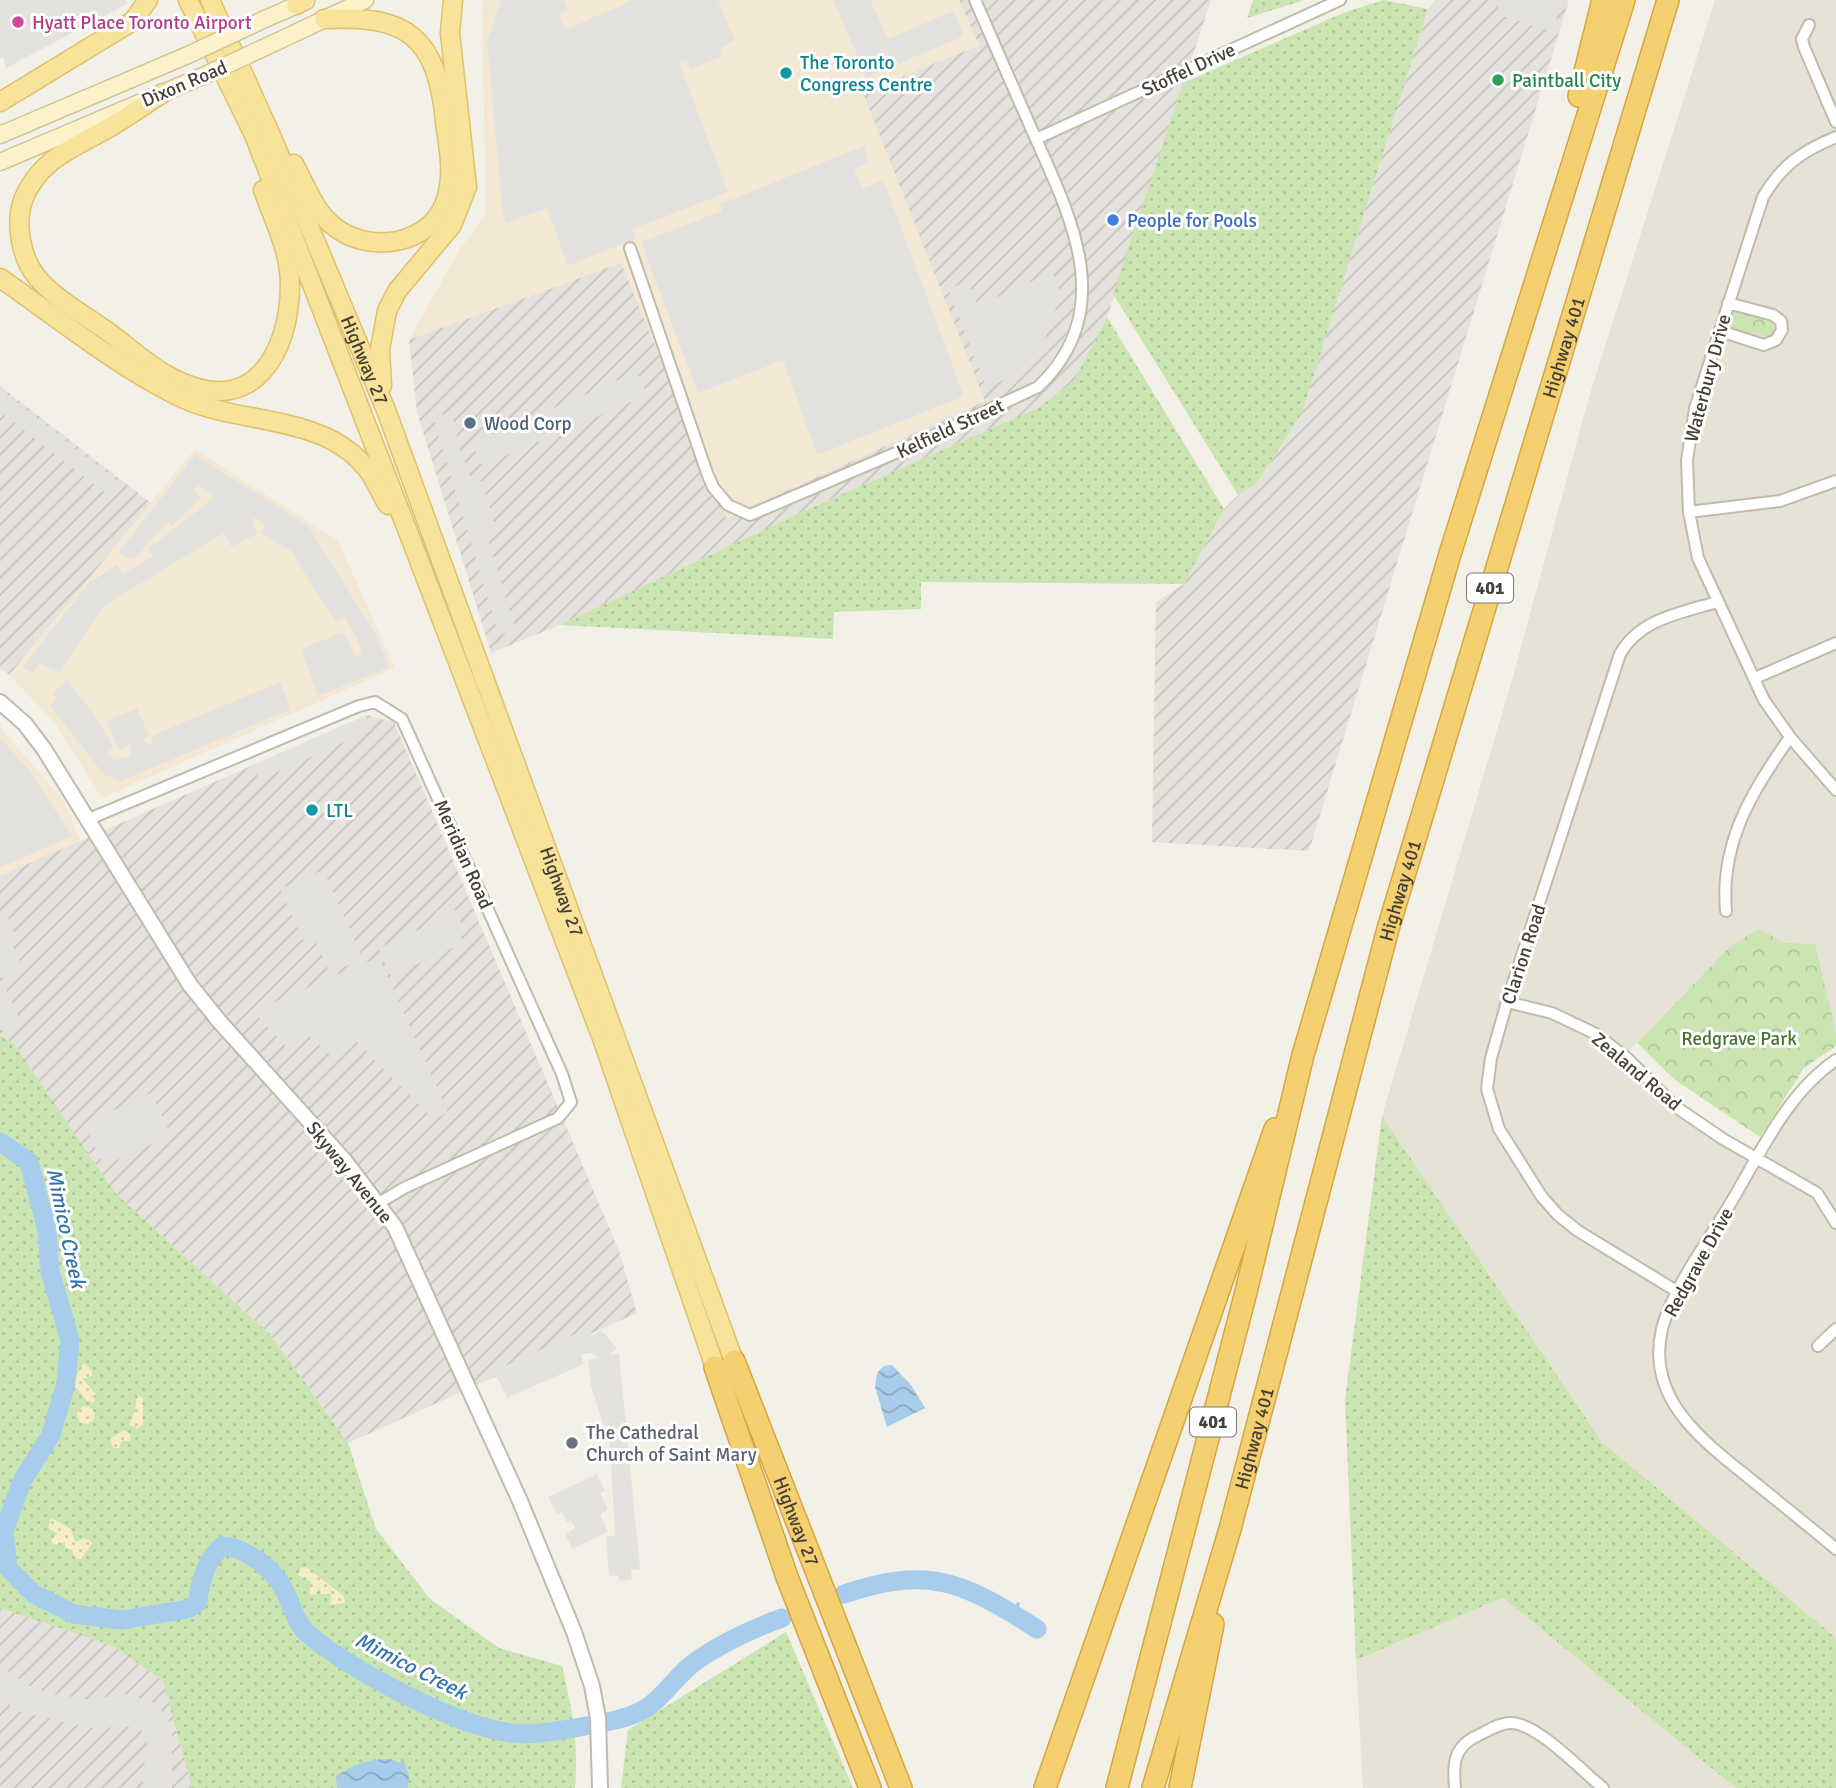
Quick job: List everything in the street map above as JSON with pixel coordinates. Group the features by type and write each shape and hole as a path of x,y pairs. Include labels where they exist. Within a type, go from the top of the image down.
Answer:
{"highway":[{"path":"1542,260 1558,179 1604,0"},
{"name":"401","path":"1117,1788 1243,1305 1303,1055 1405,705 1624,0"},
{"name":"Highway 401","path":"1153,1788 1230,1529 1388,929 1668,1"},
{"path":"1045,1788 1147,1500 1242,1217 1303,1055"},
{"name":"Highway 27","path":"724,1364 787,1577 870,1788"},
{"name":"Highway 27","path":"724,1364 901,1788"},
{"path":"1180,1788 1230,1529"}],"main road":[{"path":"0,102 132,21 148,0"},
{"name":"Highway 27","path":"188,0 254,135 603,1041 724,1364"},
{"name":"Highway 27","path":"209,0 273,140 386,410 724,1364"},
{"name":"Dixon Road","path":"0,162 205,75 365,0"},
{"path":"386,410 380,349 387,310 397,290 452,225 467,187 450,33 453,0"},
{"name":"Dixon Road","path":"0,135 188,55 303,2"},
{"path":"273,140 292,162 327,222 345,236 365,243 392,242 417,235 429,225 446,199 451,177 442,87 429,54 406,32 380,20 324,19"},
{"path":"163,93 107,129 53,158 41,171 22,203 22,248 36,276 45,285 161,373 208,390 229,389 248,382 264,370 283,339 290,308 289,267 259,177 254,135"},
{"path":"0,278 183,398 238,416 309,430 341,446 369,472 410,537"}],"street":[{"name":"Kelfield Street","path":"630,248 713,487 728,505 750,515 1038,387 1052,374 1074,333 1084,273 1075,232 975,0"},
{"name":"Stoffel Drive","path":"1036,139 1340,0"},
{"path":"1808,26 1802,39 1804,47 1836,122"},
{"name":"Waterbury Drive","path":"1836,137 1797,155 1773,180 1757,214 1728,303 1695,408 1688,441 1689,512 1699,558 1717,602 1764,700 1790,737 1836,790"},
{"path":"1720,331 1764,345 1776,340 1782,330 1781,321 1773,314 1728,303"},
{"path":"1689,512 1766,504 1805,494 1836,481"},
{"name":"Clarion Road","path":"1678,1292 1578,1231 1558,1215 1542,1197 1499,1129 1487,1089 1491,1058 1507,1002 1620,654 1629,639 1652,622 1717,602"},
{"path":"1755,678 1836,643"},
{"name":"Skyway Avenue","path":"0,702 25,724 44,748 190,985 379,1203 395,1227 520,1501 574,1632 592,1686 600,1747 600,1788"},
{"name":"Meridian Road","path":"89,819 359,706 374,702 402,719 562,1074 571,1102 558,1118 404,1188 379,1203"},
{"path":"1726,911 1723,881 1745,807 1790,737"},
{"name":"Zealand Road","path":"1507,1002 1552,1013 1596,1034 1628,1059 1676,1107 1817,1193 1836,1223"},
{"name":"Redgrave Drive","path":"1836,1060 1798,1095 1678,1292 1662,1329 1659,1369 1669,1398 1693,1433 1836,1549"},
{"path":"1818,1346 1836,1329"},
{"path":"1455,1788 1455,1757 1461,1748 1501,1725 1511,1723 1534,1731 1603,1788"}],"shaded area":[{"path":"0,0 125,0 127,4 6,68 3,57 0,58"},
{"path":"485,0 959,0 979,44 864,94 985,401 725,518 621,264 409,340 460,249 486,215 482,4"},
{"path":"501,0 563,0 568,11 559,15 565,30 633,0 718,0 735,41 720,48 722,56 691,69 686,59 679,63 728,192 633,229 636,238 568,266 547,208 506,223 502,208 487,41"},
{"path":"833,0 870,0 888,39 953,11 964,36 867,77"},
{"path":"959,0 1211,0 1107,317 1074,381 1038,408 802,512 560,625 491,653 417,412 409,340 621,263 726,518 985,401 863,93 979,45"},
{"path":"1436,0 1569,0 1309,851 1152,842 1156,602 1184,584 1224,509 1238,495 1256,484 1302,413 1428,9"},
{"path":"1500,0 1562,0 1553,32 1496,14"},
{"path":"1715,0 1836,0 1836,1032 1785,943 1759,929 1730,946 1626,1054 1690,1117 1759,1154 1785,1112 1836,1061 1836,1638 1602,1442 1382,1116 1512,680 1589,397"},
{"path":"864,146 869,162 854,169 863,189 883,179 964,396 817,455 783,360 698,393 641,242 722,211 721,204"},
{"path":"1052,272 1061,294 1044,342 1011,376 987,389 948,289 968,282 978,306"},
{"path":"637,372 647,395 482,466 472,443"},
{"path":"0,386 151,503 9,675 0,668"},
{"path":"0,389 118,482 108,495 0,412"},
{"path":"452,412 459,447 473,484 482,481 495,526 485,531 516,630 499,635 433,417"},
{"path":"195,449 338,541 395,668 102,798 55,723 9,675"},
{"path":"195,455 308,526 373,630 390,667 318,696 301,649 343,632 355,656 360,655 362,649 345,617 335,621 290,550 260,533 266,524 252,517 257,534 231,547 224,533 105,605 60,672 40,664 33,673 23,667 89,583 117,565 123,574 153,556 148,549 215,497 197,485 194,490 201,497 172,526 167,522 134,560 118,553"},
{"path":"67,680 94,714 114,748 107,752 116,760 130,756 131,743 119,750 106,721 137,708 149,736 141,740 154,747 151,736 280,682 291,709 121,781 104,775 50,705 56,698 52,693"},
{"path":"367,715 394,722 619,1251 637,1313 348,1443 271,1335 116,1194 14,1044 0,1035 0,876"},
{"path":"366,716 372,730 259,780 253,765"},
{"path":"0,727 65,803 80,841 0,876"},
{"path":"0,737 28,769 72,836 0,868"},
{"path":"323,870 363,959 330,973 313,936 303,940 280,889"},
{"path":"452,903 466,933 460,936 464,943 391,976 378,948 440,920 436,911"},
{"path":"7,916 16,938 11,942 23,968 0,979 0,919"},
{"path":"379,957 448,1112 434,1120 357,1042 333,1058 310,1036 288,1048 253,1011"},
{"path":"5,986 22,1026 7,1033 0,1029 0,988"},
{"path":"151,1093 171,1135 104,1166 84,1124"},
{"path":"589,1328 592,1337 601,1330 617,1348 609,1355 619,1353 640,1569 631,1570 632,1579 620,1581 618,1575 609,1576 606,1536 615,1536 610,1445 591,1386 588,1360 598,1358 592,1353 581,1354 584,1364 507,1398 494,1371"},
{"path":"597,1474 605,1491 600,1493 608,1510 600,1514 608,1532 572,1549 565,1534 575,1528 571,1520 567,1522 562,1512 557,1514 548,1497"},
{"path":"1503,1598 1736,1788 1363,1788 1356,1660"},
{"path":"0,1608 113,1646 163,1681 192,1788 0,1788"},
{"path":"0,1667 31,1687 53,1694 87,1699 128,1694 156,1704 172,1725 172,1788 142,1788 147,1740 140,1729 124,1726 96,1729 9,1709 10,1703 0,1703"}],"green space":[{"path":"1253,0 1305,0 1247,18"},
{"path":"1384,0 1428,9 1302,413 1256,484 1238,495 1113,294 1183,83 1343,13"},
{"path":"1734,311 1769,320 1774,325 1774,332 1769,337 1732,328 1728,316"},
{"path":"1107,317 1224,509 1184,584 921,582 921,609 834,612 833,639 560,625 802,512 1038,408 1074,381"},
{"name":"Redgrave Park","path":"1759,929 1785,943 1815,944 1836,1032 1836,1046 1804,1068 1760,1137 1675,1080 1637,1043 1730,946"},
{"path":"0,1035 14,1044 116,1194 271,1335 348,1443 376,1529 430,1599 499,1648 562,1666 574,1727 575,1788 192,1788 163,1681 113,1646 0,1608"},
{"path":"1382,1116 1602,1442 1836,1638 1836,1788 1736,1788 1503,1598 1356,1660 1345,1400"},
{"path":"786,1632 853,1788 621,1788 628,1730"}],"sand":[{"path":"84,1363 92,1371 92,1376 83,1379 96,1395 94,1402 87,1401 72,1383"},
{"path":"137,1394 143,1398 143,1425 138,1428 129,1425 135,1412"},
{"path":"86,1406 92,1409 95,1415 92,1421 86,1424 80,1421 77,1415 80,1409"},
{"path":"124,1430 130,1434 131,1441 122,1441 119,1448 113,1448 110,1439"},
{"path":"51,1518 71,1529 75,1542 85,1538 93,1543 81,1559 75,1558 72,1550 65,1547 65,1542 56,1545 52,1542 52,1537 58,1534 48,1528"},
{"path":"306,1567 344,1596 345,1603 330,1605 331,1594 321,1594 320,1587 315,1595 309,1594 311,1582 298,1575 301,1568"}],"water":[{"path":"892,1365 911,1385 925,1408 887,1427 875,1387 877,1373 884,1366"},
{"path":"390,1759 400,1763 404,1761 409,1776 408,1788 337,1788 336,1777 348,1769 368,1761"}],"waterway":[{"name":"Mimico Creek","path":"0,1142 29,1162 47,1230 50,1271 70,1340 66,1383 51,1435 22,1481 4,1531 8,1568 34,1594 74,1614 122,1620 188,1609 198,1602 202,1579 212,1558 222,1546 238,1549 254,1558 279,1581 302,1628 350,1664 378,1681 440,1711 498,1731 522,1734 577,1728 632,1715 651,1704 688,1667 706,1654 782,1618"},
{"name":"Mimico Creek","path":"844,1594 900,1581 945,1583 988,1600 1037,1629"},
{"path":"1016,1615 1018,1604"}],"place":[{"name":"Hyatt Place Toronto Airport","path":"18,22"},
{"name":"The Toronto Congress Centre","path":"786,73"},
{"name":"Paintball City","path":"1498,80"},
{"name":"People for Pools","path":"1113,220"},
{"name":"Wood Corp","path":"470,423"},
{"name":"LTL","path":"312,810"},
{"name":"The Cathedral Church of Saint Mary","path":"572,1443"}]}
